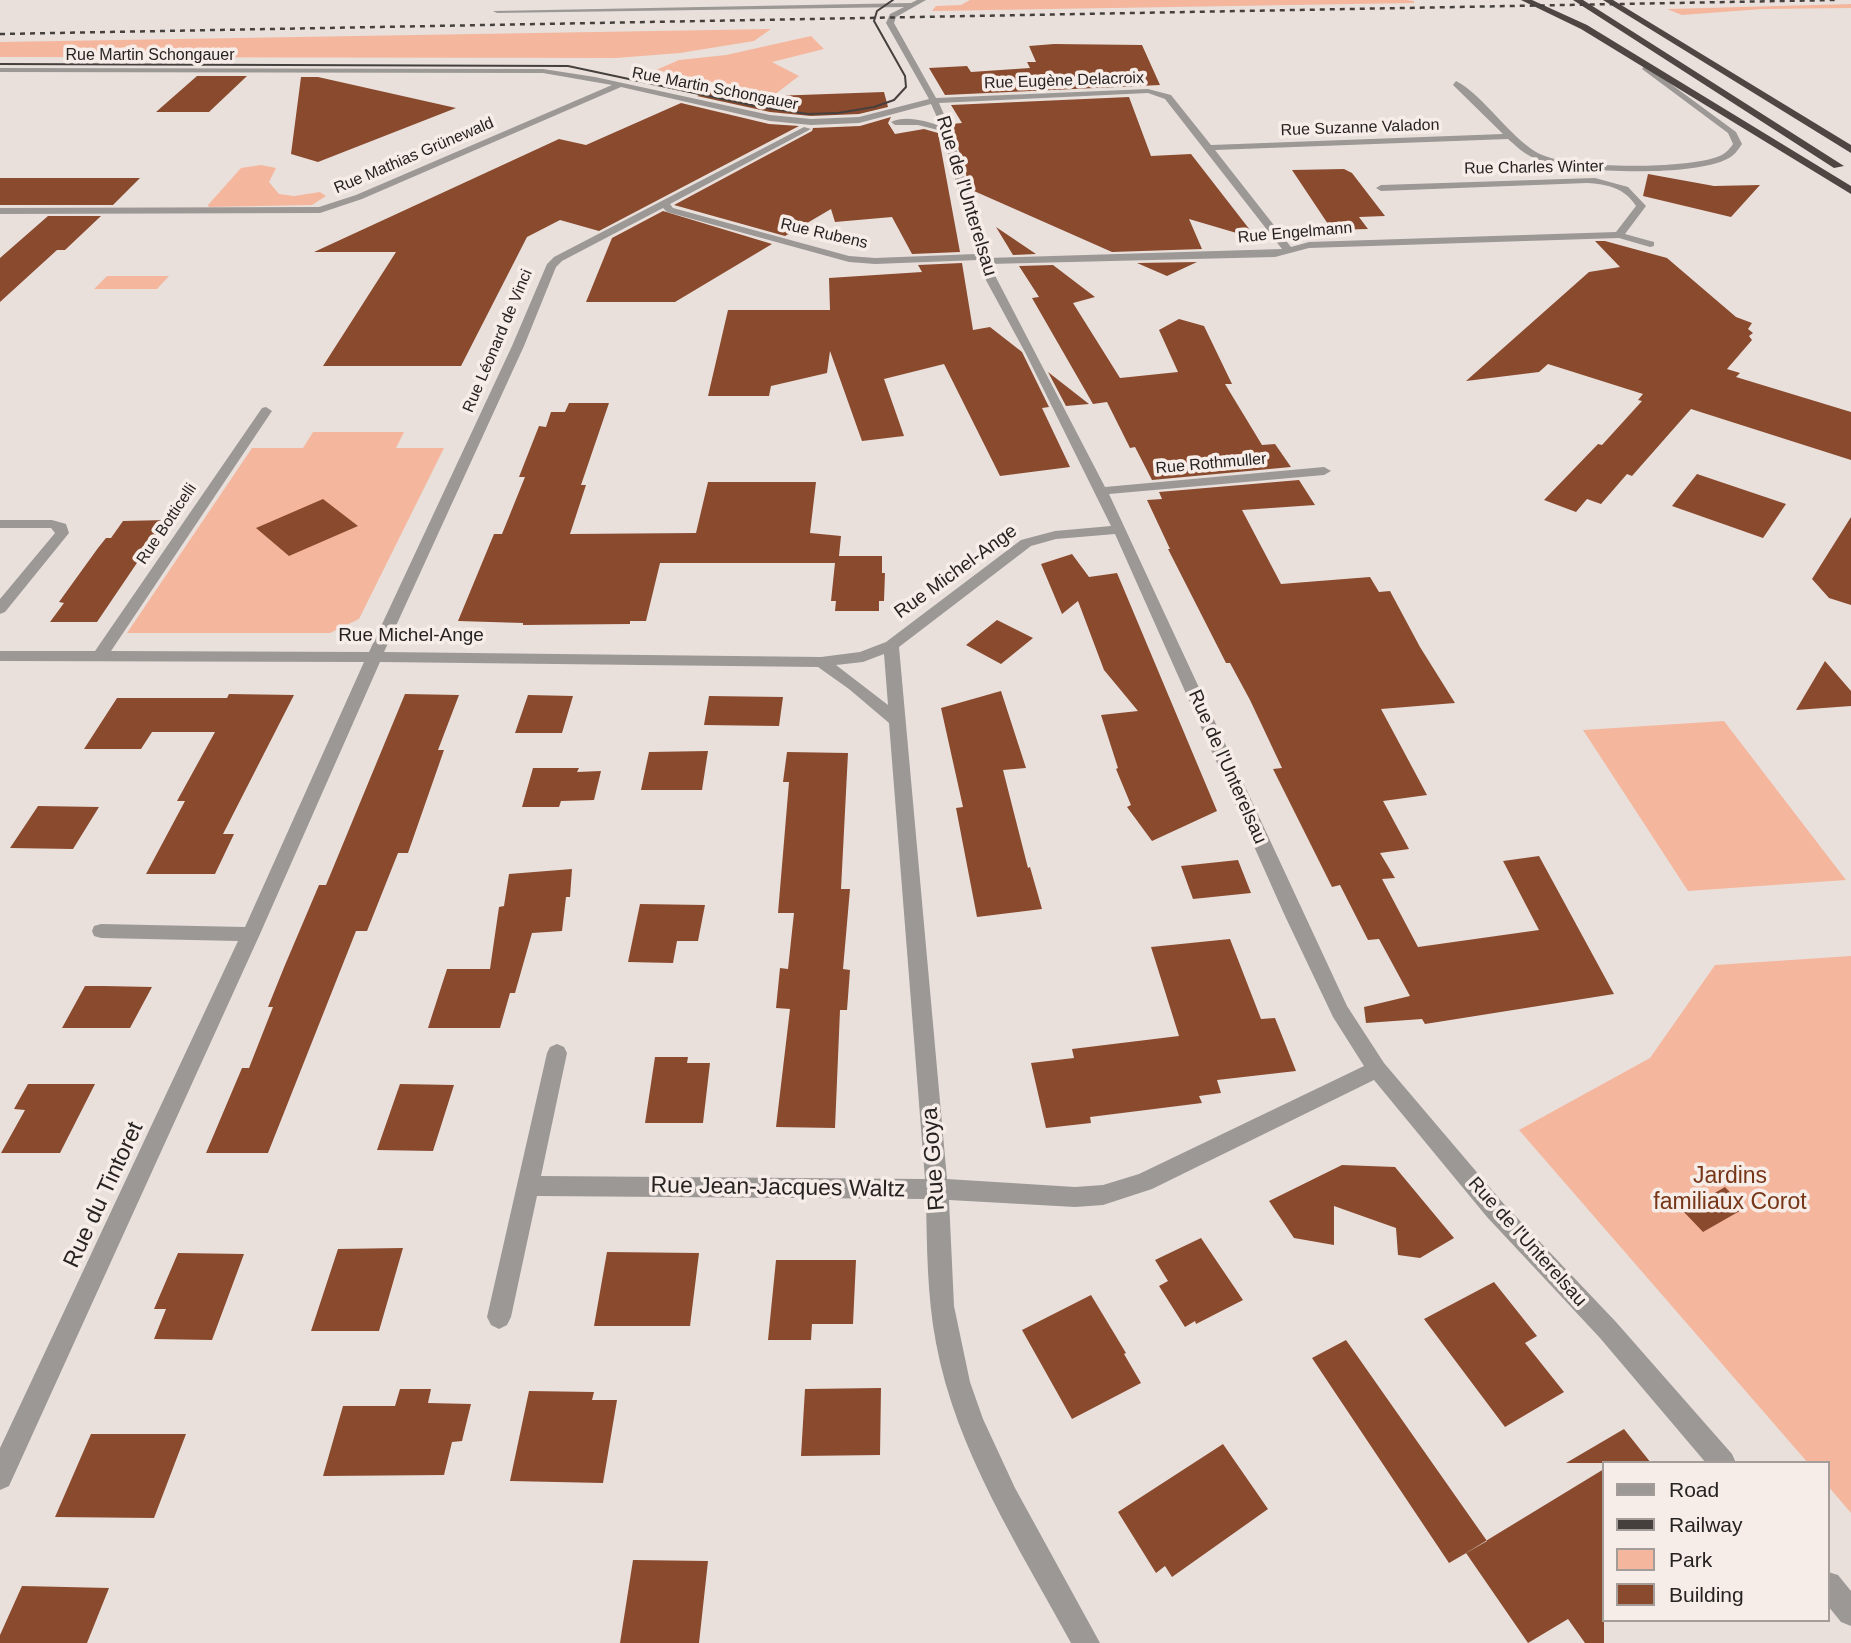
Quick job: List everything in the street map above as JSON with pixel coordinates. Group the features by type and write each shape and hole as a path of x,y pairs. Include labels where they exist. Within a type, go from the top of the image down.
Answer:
{"highway":[{"path":"1525,0 1584,27 1851,191"},
{"path":"1577,0 1851,174"},
{"path":"1607,0 1721,68"},
{"path":"1616,0 1851,150"}],"street":[{"name":"Rue de l'Unterelsau","path":"922,0 893,16 890,26 936,101 947,130 982,259 1120,528 1294,916 1340,1011 1377,1069 1495,1210 1608,1330 1721,1461"},
{"path":"496,11 911,5"},
{"path":"1456,83 1535,156 1558,164 1688,164 1717,161 1731,154 1738,144 1732,132 1645,66"},
{"name":"Rue Martin Schongauer","path":"0,70 554,71 769,118 811,122 859,120 936,101"},
{"name":"Rue Martin Schongauer","path":"509,70 554,76 765,126 807,130 895,122 921,113 936,101"},
{"name":"Rue Mathias Grünewald","path":"0,211 320,210 352,200 620,85"},
{"name":"Rue Eugène Delacroix","path":"936,101 1148,91 1168,97 1287,248"},
{"path":"895,122 918,122 947,130"},
{"name":"Rue Léonard de Vinci","path":"374,657 518,346 548,270 558,259 807,130"},
{"name":"Rue Suzanne Valadon","path":"1208,148 1512,136"},
{"name":"Rue Charles Winter","path":"1381,188 1574,180 1607,182 1623,188 1641,206 1619,235"},
{"name":"Rue Rubens","path":"665,204 670,210 849,259 982,259"},
{"name":"Rue Engelmann","path":"982,259 1275,254 1287,248 1309,245 1619,235 1650,243"},
{"name":"Rue Botticelli","path":"99,657 266,411"},
{"name":"Rue Rothmuller","path":"1102,491 1324,471"},
{"path":"0,524 52,524 61,527 62,533 0,609"},
{"name":"Rue Michel-Ange","path":"0,656 821,662 863,657 891,645 1026,543 1055,535 1120,528"},
{"name":"Rue Goya","path":"891,645 948,1345 965,1404 989,1465 1086,1643"},
{"name":"Rue du Tintoret","path":"0,1477 251,934 374,657"},
{"path":"821,662 855,685 897,721"},
{"path":"102,931 251,934"},
{"path":"499,1317 557,1053"},
{"name":"Rue Jean-Jacques Waltz","path":"527,1186 937,1189 1075,1197 1103,1195 1144,1182 1377,1069"},
{"path":"1830,1587 1851,1612"}],"green space":[{"path":"970,0 1406,0 1414,3 932,11 936,6 961,5"},
{"path":"1851,4 1851,8 1762,9 1682,15 1667,9"},
{"path":"771,29 754,41 680,53 616,58 0,57 0,42"},
{"path":"811,36 824,49 772,62 799,76 774,95 656,70 679,60 726,55"},
{"path":"261,165 276,168 269,182 279,194 294,196 320,192 326,196 312,205 209,207 241,168"},
{"path":"107,276 169,276 157,289 94,289"},
{"path":"313,432 404,432 396,448 444,448 359,619 330,633 127,633 252,448 303,448"},
{"path":"1724,721 1846,880 1688,891 1583,730"},
{"name":"Jardins familiaux Corot","path":"1851,956 1851,1513 1830,1488 1830,1461 1806,1461 1519,1130 1650,1058 1715,965"}],"building":[{"path":"1142,45 1160,85 945,95 929,68 967,66 971,72 1030,68 1027,62 1036,62 1029,46"},
{"path":"197,76 247,76 209,112 156,112"},
{"path":"301,77 318,77 456,108 318,162 291,154"},
{"path":"722,85 772,96 884,92 888,107 859,114 811,116 770,112 697,96"},
{"path":"1129,97 1151,156 1191,154 1257,239 1189,219 1202,249 1112,252 974,191 968,181 951,124 962,123 951,105"},
{"path":"681,103 769,124 799,126 599,231 560,220 527,237 461,366 323,366 396,252 314,252 559,139 586,145"},
{"path":"891,117 888,123 895,134 924,129 938,133 960,252 912,254 892,217 835,222 831,209 785,236 674,205 812,131 813,128 860,126"},
{"path":"1344,169 1352,173 1385,216 1359,217 1368,229 1332,230 1292,170"},
{"path":"1648,174 1714,186 1760,185 1731,217 1643,196"},
{"path":"0,178 140,178 113,205 0,205"},
{"path":"663,211 772,244 675,302 586,302 612,238"},
{"path":"48,216 101,216 65,250 57,250 0,302 0,258"},
{"path":"996,227 1036,254 1013,255"},
{"path":"1595,241 1605,241 1667,258 1736,317 1752,323 1748,329 1753,333 1749,336 1752,340 1727,369 1740,373 1736,377 1851,412 1851,460 1691,409 1632,476 1627,474 1601,504 1587,499 1576,512 1544,500 1598,444 1602,445 1642,401 1638,400 1643,394 1548,364 1539,372 1466,381 1589,272 1620,267"},
{"path":"1197,262 1167,276 1137,263"},
{"path":"962,263 973,330 990,327 1022,352 1049,407 1042,408 1070,467 1000,476 944,364 884,379 904,436 862,441 830,351 827,373 771,386 769,396 708,396 728,310 830,310 829,278 922,272 918,265"},
{"path":"1053,265 1095,297 1073,303 1120,378 1178,372 1159,330 1179,319 1204,326 1232,384 1225,384 1262,445 1275,444 1291,467 1152,480 1135,447 1130,448 1107,402 1093,404 1032,298 1039,297 1019,266"},
{"path":"1048,372 1089,404 1066,406"},
{"path":"569,403 609,403 581,485 586,485 570,534 696,533 708,482 816,482 810,533 841,536 839,556 882,556 882,573 885,573 884,601 879,601 879,611 835,611 836,601 831,601 835,563 660,563 646,621 630,621 630,624 523,625 458,621 494,534 502,534 525,477 519,477 539,426 546,427 551,412 565,412"},
{"path":"1697,474 1786,504 1763,538 1672,506"},
{"path":"1299,480 1315,505 1242,510 1281,584 1370,577 1379,592 1390,591 1420,647 1455,703 1381,709 1427,795 1383,801 1409,849 1380,853 1395,878 1382,879 1418,947 1539,930 1503,861 1539,856 1614,994 1425,1024 1422,1019 1366,1023 1364,1007 1410,996 1379,939 1368,940 1340,885 1332,887 1273,769 1282,768 1250,700 1230,663 1226,663 1168,549 1147,500 1162,499 1159,492"},
{"path":"323,499 358,526 289,556 256,528"},
{"path":"1851,517 1851,605 1829,598 1812,579"},
{"path":"166,520 97,622 50,622 64,603 59,602 98,548 106,538 111,538 123,521"},
{"path":"1072,554 1089,577 1117,573 1217,811 1152,841 1127,807 1131,805 1116,769 1118,768 1101,715 1138,711 1104,670 1078,601 1062,614 1041,564"},
{"path":"997,620 1033,638 1001,664 966,645"},
{"path":"1825,661 1851,691 1851,706 1796,710"},
{"path":"1001,691 1026,768 1003,770 1028,868 1030,867 1042,909 977,917 956,808 963,807 941,708"},
{"path":"229,694 294,695 223,834 234,834 215,874 146,874 185,801 177,801 215,732 152,732 141,749 84,749 117,698 227,698"},
{"path":"405,694 459,695 438,750 444,750 408,853 398,853 367,931 356,931 268,1153 206,1153 242,1068 249,1068 273,1007 268,1007 285,965 319,885 326,885"},
{"path":"528,695 573,696 562,733 515,733"},
{"path":"709,696 783,697 779,726 704,725"},
{"path":"708,751 702,790 641,790 649,752"},
{"path":"787,752 848,753 841,889 850,889 843,969 850,970 847,1010 840,1010 835,1128 776,1127 790,1009 776,1008 780,968 788,969 794,913 778,913 789,782 783,782"},
{"path":"533,768 601,771 594,800 561,801 559,807 522,807"},
{"path":"38,806 99,807 73,849 10,848"},
{"path":"1238,860 1251,893 1193,899 1181,866"},
{"path":"572,869 570,897 566,897 562,931 532,933 515,993 510,993 500,1028 428,1028 447,969 490,969 499,907 504,906 509,874"},
{"path":"640,904 705,905 698,941 677,941 673,963 628,962"},
{"path":"1230,939 1261,1019 1275,1018 1296,1071 1217,1080 1221,1093 1199,1096 1202,1103 1090,1117 1091,1123 1046,1128 1031,1063 1074,1058 1072,1049 1179,1036 1151,947"},
{"path":"85,986 152,987 130,1028 62,1028"},
{"path":"655,1057 688,1057 687,1063 710,1063 703,1123 645,1123"},
{"path":"28,1084 95,1084 60,1153 1,1153 25,1110 14,1109"},
{"path":"400,1084 454,1085 433,1151 377,1150"},
{"path":"1342,1165 1395,1167 1454,1238 1420,1258 1398,1255 1396,1228 1334,1206 1334,1245 1294,1238 1269,1201"},
{"path":"1725,1187 1745,1208 1703,1232 1683,1211"},
{"path":"1201,1238 1243,1300 1185,1327 1159,1286 1168,1281 1155,1260"},
{"path":"403,1248 379,1331 311,1331 338,1249"},
{"path":"607,1252 699,1253 690,1326 594,1326"},
{"path":"178,1253 244,1254 212,1340 154,1339 166,1309 154,1309"},
{"path":"776,1260 856,1260 853,1324 812,1324 811,1340 768,1340"},
{"path":"1494,1282 1537,1336 1525,1343 1564,1392 1505,1427 1424,1319"},
{"path":"1091,1295 1141,1383 1072,1419 1022,1330"},
{"path":"1346,1340 1487,1541 1449,1563 1312,1358"},
{"path":"881,1388 880,1455 801,1456 805,1389"},
{"path":"400,1389 431,1389 428,1403 471,1404 462,1441 452,1442 444,1475 323,1476 343,1406 395,1406"},
{"path":"529,1391 594,1392 592,1400 617,1400 603,1483 510,1481"},
{"path":"1624,1429 1649,1461 1602,1461 1566,1463"},
{"path":"91,1434 186,1434 154,1518 55,1517"},
{"path":"1223,1444 1268,1509 1172,1577 1165,1566 1156,1573 1118,1512"},
{"path":"1602,1470 1604,1643 1585,1643 1568,1619 1528,1643 1466,1553"},
{"path":"633,1560 708,1561 699,1643 620,1643"},
{"path":"22,1586 109,1588 87,1643 0,1643 0,1635"}],"tram line":[{"path":"0,64 568,66 760,107 808,114 838,113 874,107 894,100 906,87 905,76 874,21 877,11 893,0"}],"railway":[{"path":"0,34 1835,0"}]}
